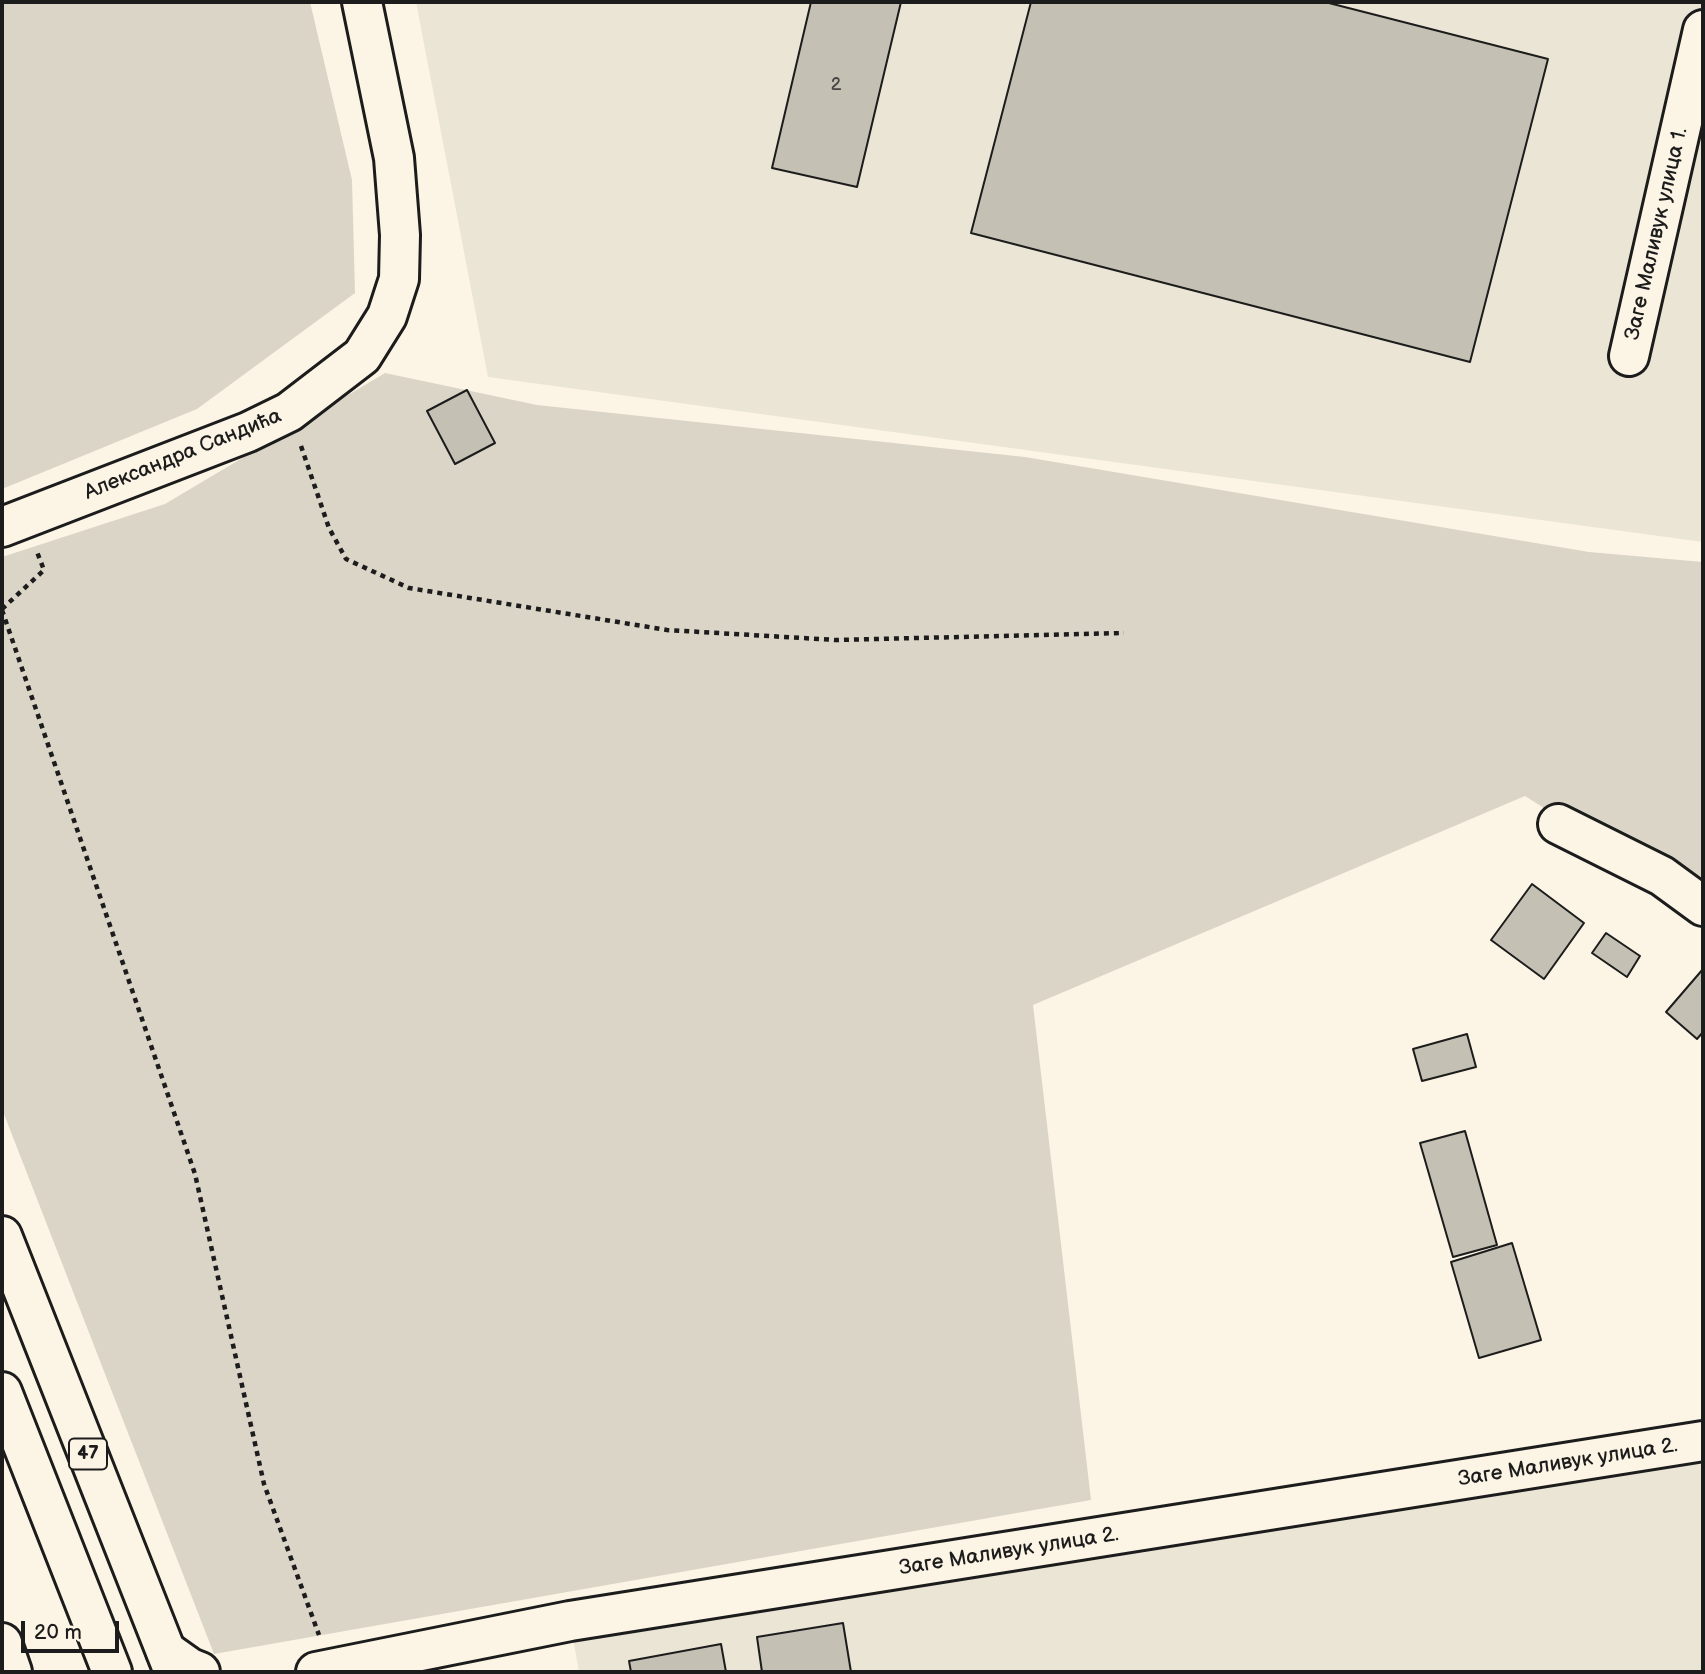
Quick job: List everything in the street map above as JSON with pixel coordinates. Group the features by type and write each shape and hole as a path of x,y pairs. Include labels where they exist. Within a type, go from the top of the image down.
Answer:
{"street":[{"name":"Александра Сандића","path":"13,522 248,432 289,412 362,356 387,316 399,279 400,235 394,158 362,2"},
{"path":"1700,2 1703,12"},
{"name":"Заге Маливук улица 1.","path":"1629,356 1703,30"},
{"path":"1558,824 1662,876 1703,906"},
{"name":"47","path":"2,1236 170,1662"},
{"path":"2,1392 112,1672"},
{"name":"Заге Маливук улица 2.","path":"323,1671 570,1621 1703,1441"},
{"path":"2,1643 12,1672"},
{"path":"170,1662 200,1672"}],"path":[{"path":"289,412 330,527 346,559 409,588 680,631 836,640 1124,634"},
{"path":"13,522 44,570 2,609 195,1174 264,1484 323,1671"}],"shaded area":[{"path":"2,2 310,2 352,180 355,293 197,409 2,489"},
{"path":"416,2 1703,2 1703,542 488,377"},
{"path":"385,373 537,405 1025,457 1589,552 1703,562 1703,908 1525,796 1033,1005 1091,1500 214,1654 2,1109 2,557 165,504"},
{"path":"1703,1456 1703,1672 579,1672 570,1621"}],"building":[{"path":"811,2 901,2 857,187 772,168"},
{"path":"1031,2 1325,2 1548,59 1470,362 971,233"},
{"path":"467,390 495,443 455,464 427,411"},
{"path":"1532,884 1584,923 1544,979 1491,940"},
{"path":"1606,933 1640,956 1627,977 1592,953"},
{"path":"1703,969 1703,1032 1697,1039 1666,1012"},
{"path":"1467,1034 1476,1067 1422,1081 1413,1049"},
{"path":"1465,1131 1497,1245 1453,1257 1420,1143"},
{"path":"1512,1243 1541,1340 1479,1358 1451,1262"},
{"path":"843,1623 851,1672 762,1672 757,1637"},
{"path":"721,1644 726,1672 631,1672 629,1661"}]}
